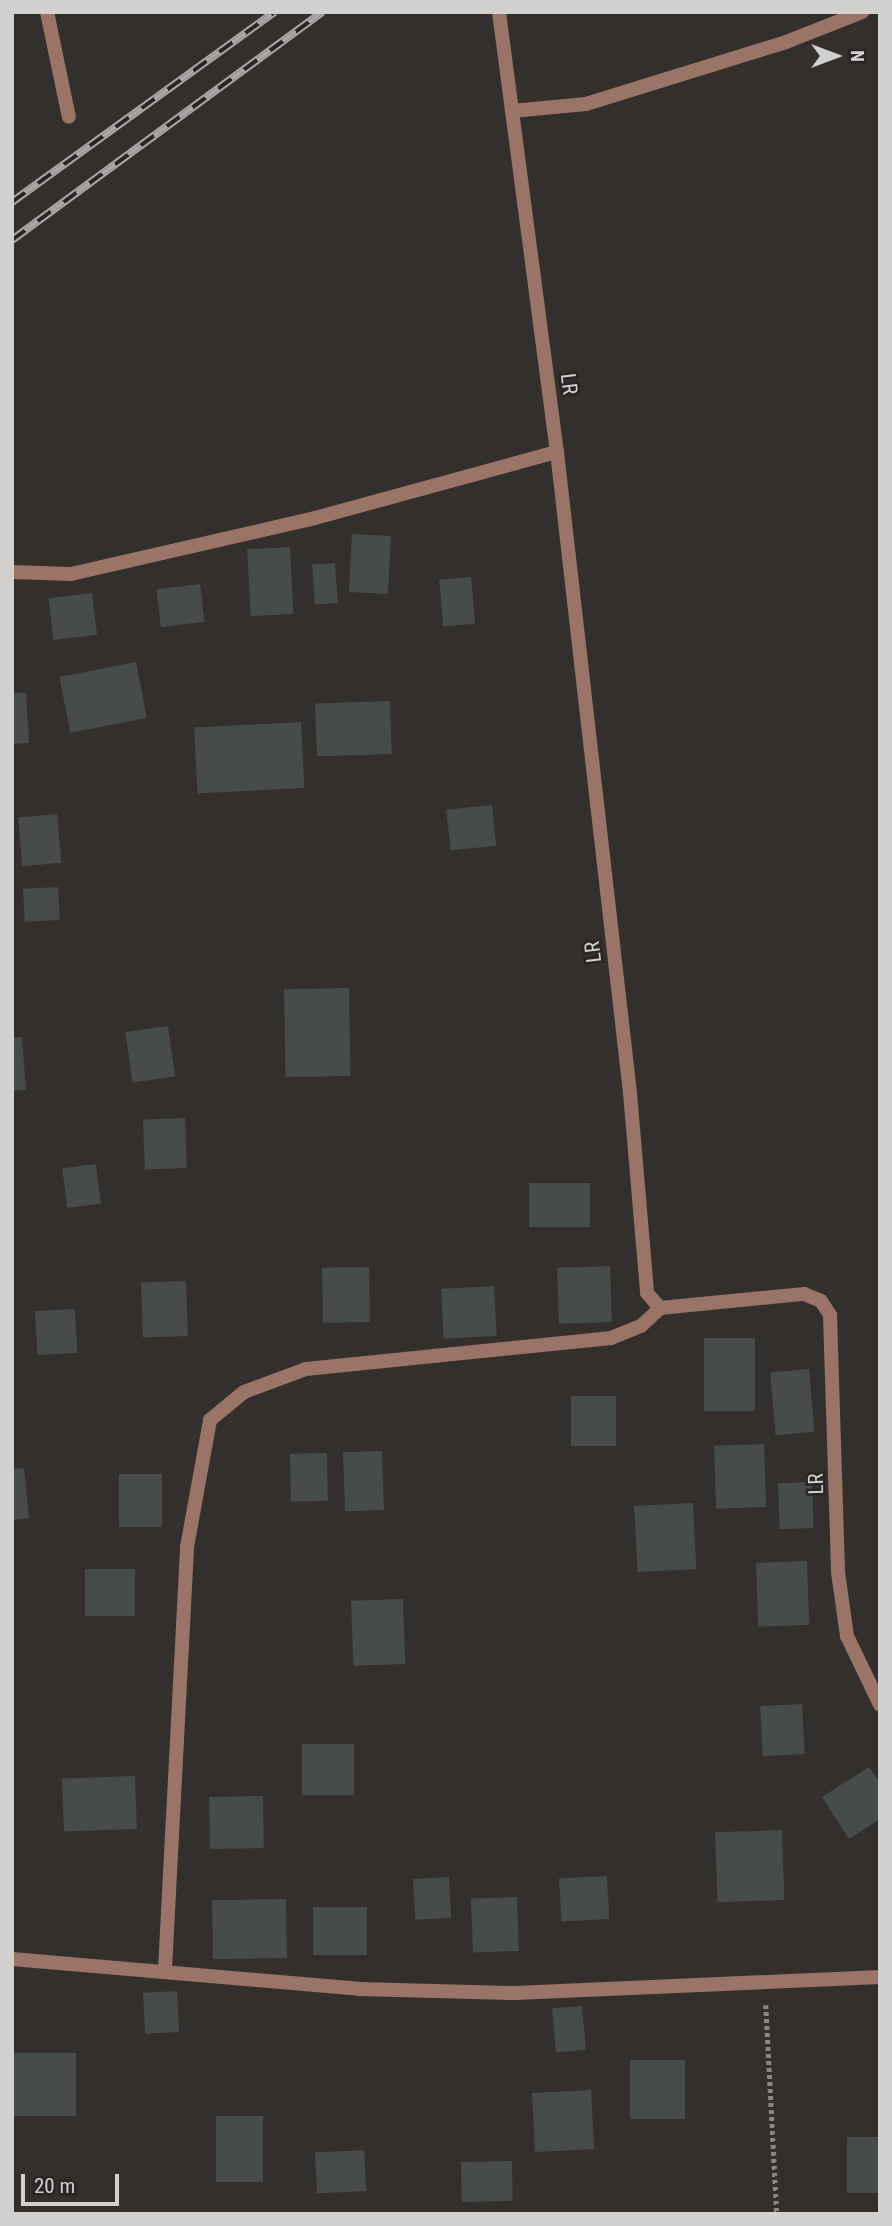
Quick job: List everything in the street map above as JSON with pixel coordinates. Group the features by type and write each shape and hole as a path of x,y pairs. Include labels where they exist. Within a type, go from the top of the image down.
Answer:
{"street":[{"path":"47,12 69,117"},
{"name":"LR","path":"499,12 557,452 628,1079 646,1293 660,1308 804,1294 821,1301 830,1315 838,1572 847,1636 880,1705"},
{"path":"512,110 586,104 786,42 862,12"},
{"path":"12,572 71,574 315,518 557,452"},
{"path":"165,1969 187,1547 210,1420 244,1392 306,1369 611,1338 640,1326 660,1308"},
{"path":"12,1959 165,1969 359,1989 516,1993 764,1986 880,1978"}],"path":[{"path":"764,1986 778,2214"}],"building":[{"path":"352,534 391,536 388,594 349,592"},
{"path":"290,547 294,614 251,616 247,549"},
{"path":"335,563 338,603 315,605 312,565"},
{"path":"471,577 475,624 443,627 439,580"},
{"path":"200,584 205,622 161,627 156,589"},
{"path":"92,593 97,635 53,640 48,598"},
{"path":"136,662 147,718 70,733 59,677"},
{"path":"12,693 26,693 29,743 12,744"},
{"path":"390,701 392,754 317,757 315,704"},
{"path":"301,722 304,788 198,794 194,728"},
{"path":"492,805 496,846 451,851 446,810"},
{"path":"57,814 61,863 22,866 18,817"},
{"path":"58,887 60,920 25,922 23,889"},
{"path":"349,988 351,1076 286,1077 284,989"},
{"path":"168,1026 175,1077 133,1082 125,1032"},
{"path":"22,1037 26,1090 12,1091 12,1038"},
{"path":"185,1118 187,1168 145,1169 143,1119"},
{"path":"96,1164 101,1204 67,1208 62,1168"},
{"path":"529,1183 590,1183 590,1227 529,1227"},
{"path":"610,1266 612,1322 559,1324 557,1268"},
{"path":"369,1267 370,1322 323,1323 322,1268"},
{"path":"186,1281 188,1336 143,1338 141,1283"},
{"path":"494,1286 497,1336 444,1339 441,1289"},
{"path":"75,1309 77,1353 37,1355 35,1311"},
{"path":"704,1338 755,1338 755,1411 704,1411"},
{"path":"809,1369 814,1432 776,1435 770,1372"},
{"path":"571,1396 616,1396 616,1446 571,1446"},
{"path":"764,1444 766,1507 716,1509 714,1446"},
{"path":"382,1451 384,1510 345,1511 343,1452"},
{"path":"327,1453 328,1501 291,1502 290,1454"},
{"path":"24,1468 29,1518 12,1520 12,1469"},
{"path":"119,1474 162,1474 162,1527 119,1527"},
{"path":"812,1482 814,1528 780,1529 778,1483"},
{"path":"693,1503 696,1569 638,1572 634,1506"},
{"path":"807,1561 809,1625 758,1627 756,1563"},
{"path":"85,1569 135,1569 135,1616 85,1616"},
{"path":"403,1599 405,1664 353,1666 351,1601"},
{"path":"802,1704 805,1754 763,1756 760,1706"},
{"path":"302,1744 354,1744 354,1795 302,1795"},
{"path":"869,1767 880,1783 880,1819 849,1839 822,1797"},
{"path":"135,1776 137,1829 64,1832 62,1779"},
{"path":"263,1796 264,1848 210,1849 209,1797"},
{"path":"782,1830 784,1900 717,1902 715,1832"},
{"path":"607,1876 609,1919 561,1921 559,1879"},
{"path":"449,1877 451,1918 415,1920 413,1879"},
{"path":"517,1897 519,1951 473,1953 471,1899"},
{"path":"286,1899 287,1958 213,1959 212,1900"},
{"path":"313,1907 367,1907 367,1955 313,1955"},
{"path":"177,1991 179,2032 145,2034 143,1993"},
{"path":"582,2006 586,2050 556,2052 552,2009"},
{"path":"12,2053 76,2053 76,2116 12,2116"},
{"path":"630,2060 685,2060 685,2119 630,2119"},
{"path":"591,2090 594,2149 535,2152 532,2093"},
{"path":"216,2116 263,2116 263,2182 216,2182"},
{"path":"847,2137 880,2137 880,2193 847,2193"},
{"path":"364,2150 366,2191 317,2194 315,2153"},
{"path":"512,2161 513,2201 462,2202 461,2162"}],"railway":[{"path":"12,202 274,12"},
{"path":"12,240 322,12"}]}
